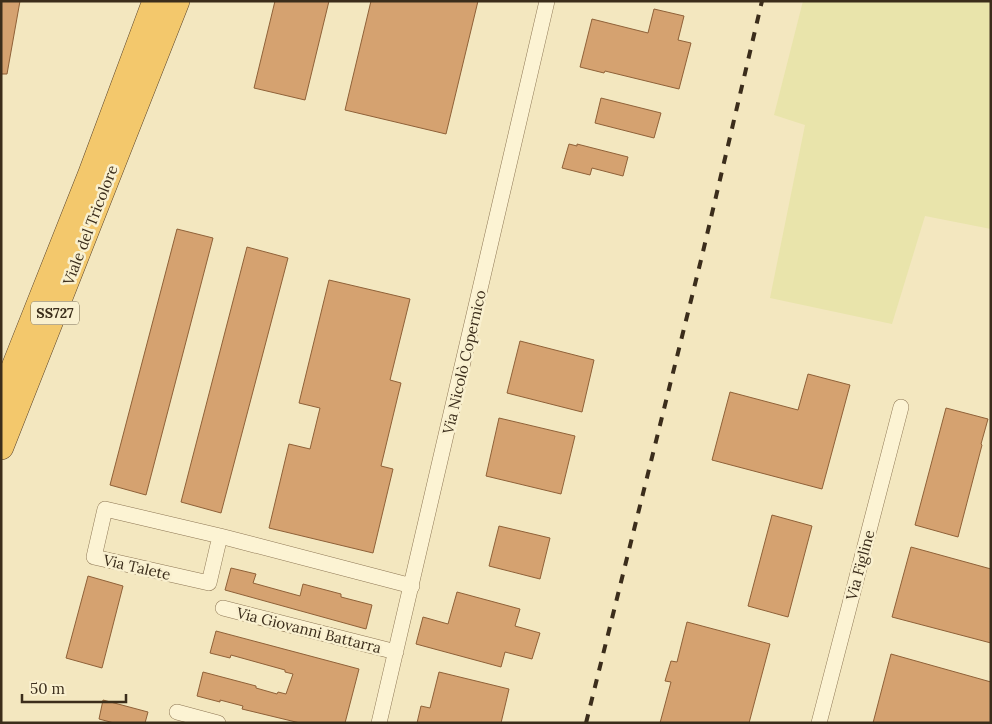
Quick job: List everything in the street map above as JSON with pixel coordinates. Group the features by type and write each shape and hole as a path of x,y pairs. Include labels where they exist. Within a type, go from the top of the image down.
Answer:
{"highway":[{"name":"Viale del Tricolore","path":"1,448 100,176 155,1"},
{"name":"Viale del Tricolore","path":"113,138 177,1"},
{"name":"Viale del Tricolore","path":"1,400 100,176"}],"street":[{"name":"Via Nicolò Copernico","path":"379,723 547,1"},
{"name":"Via Figline","path":"819,723 900,407"},
{"name":"Via Talete","path":"220,536 209,583 94,557 105,509 220,536 412,586"},
{"name":"Via Giovanni Battarra","path":"223,608 396,652"},
{"path":"176,714 218,723"}],"shaded area":[{"path":"803,1 991,1 991,229 925,216 892,324 770,298 805,125 774,115"}],"building":[{"path":"1,1 20,1 7,74 1,74"},
{"path":"275,1 329,1 305,100 254,88"},
{"path":"371,1 478,1 446,134 345,110"},
{"path":"654,9 684,16 678,40 691,43 679,89 605,71 604,73 580,67 592,19 648,33"},
{"path":"601,98 661,113 654,138 595,123"},
{"path":"569,144 577,146 577,144 628,157 623,176 592,168 590,175 562,168"},
{"path":"177,229 213,238 146,495 110,485"},
{"path":"247,247 288,258 221,513 181,502"},
{"path":"329,280 410,299 390,380 401,383 381,466 393,469 373,553 269,528 289,444 310,449 320,408 299,403"},
{"path":"520,341 594,360 582,412 507,393"},
{"path":"808,374 850,385 822,489 712,460 730,392 798,410"},
{"path":"946,408 988,419 958,537 915,525"},
{"path":"499,418 575,436 561,494 486,476"},
{"path":"772,515 812,526 788,617 748,606"},
{"path":"499,526 550,538 540,579 489,566"},
{"path":"911,547 991,569 991,643 892,617"},
{"path":"231,568 256,574 253,583 300,596 303,584 372,605 366,629 225,590"},
{"path":"88,576 123,586 102,668 66,658"},
{"path":"457,592 520,609 515,626 540,633 532,659 505,652 501,667 416,644 423,617 448,624"},
{"path":"687,622 770,644 749,723 660,723 671,682 665,681 671,661 677,662"},
{"path":"216,631 359,669 345,723 300,723 242,709 243,706 197,696 203,672 256,686 256,688 277,694 278,692 286,694 293,674 231,655 230,658 210,653"},
{"path":"891,654 991,682 991,723 873,723"},
{"path":"439,672 509,689 501,723 417,723 421,706 430,708"},
{"path":"103,700 148,712 145,723 114,723 99,719"}],"railway":[{"path":"586,723 702,256 762,1"}]}
